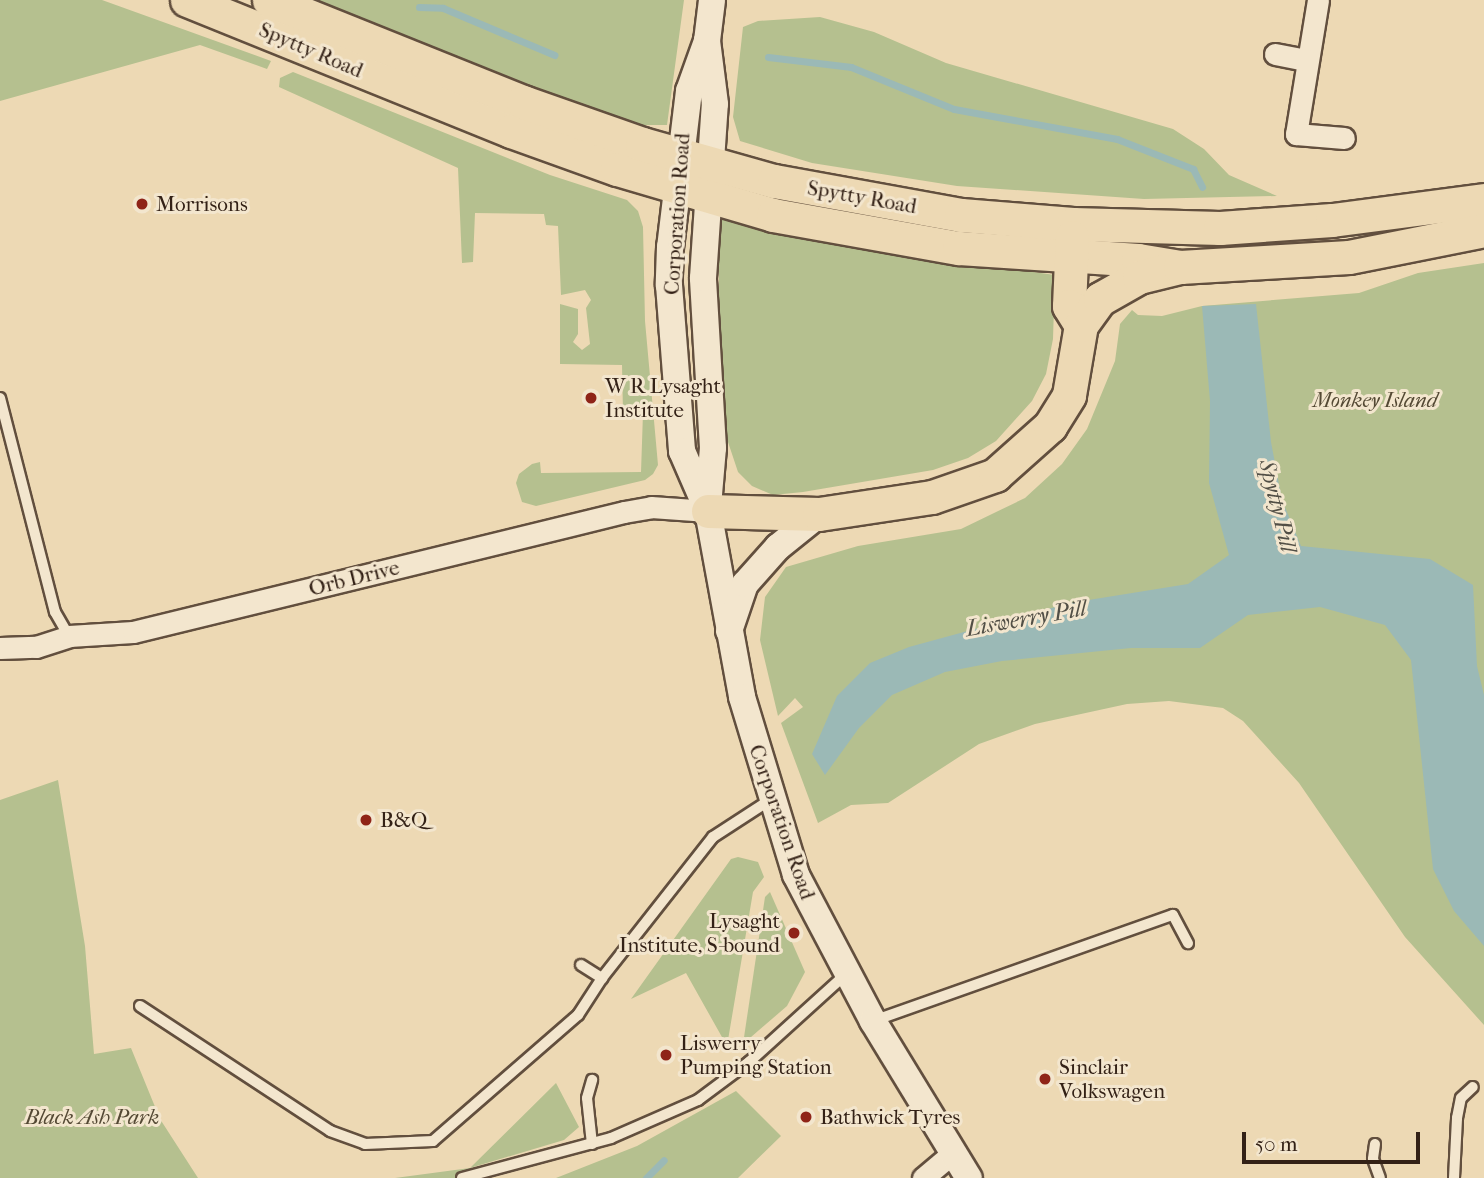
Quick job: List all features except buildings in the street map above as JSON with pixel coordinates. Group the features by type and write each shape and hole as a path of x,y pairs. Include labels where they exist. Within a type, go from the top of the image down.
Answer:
{"main road":[{"name":"Spytty Road","path":"187,0 512,131 690,192 829,226 959,248 1138,260 1180,267"},
{"name":"Spytty Road","path":"269,0 523,102 694,158 842,195 961,215 1073,224 1220,228 1447,221 1484,200"},
{"path":"708,511 819,514 932,497 995,475 1050,426 1069,395 1081,324 1112,290 1139,277 1180,267 1349,257 1447,221 1484,230"},
{"path":"1073,224 1069,306 1081,324"}],"street":[{"name":"Corporation Road","path":"712,0 707,41 715,104 694,158 690,192 703,278 713,448 708,511 728,635 773,809 790,857 846,974 950,1154 969,1178"},
{"path":"1318,0 1306,60 1296,134 1344,138"},
{"path":"1275,54 1306,60"},
{"name":"Orb Drive","path":"0,648 36,647 69,636 133,632 624,512 651,508 708,511"},
{"path":"728,635 745,584 778,547 819,514"},
{"path":"923,1178 950,1154"}],"lane":[{"path":"0,398 55,612 69,636"},
{"path":"140,1006 330,1131 365,1144 403,1145 433,1140 454,1126 578,1015 602,978 713,837 773,809"},
{"path":"873,1021 1173,915 1188,943"},
{"path":"580,965 602,978"},
{"path":"462,1178 592,1144 698,1100 749,1062 846,974"},
{"path":"592,1080 587,1098 592,1144"},
{"path":"1454,1178 1461,1098 1473,1087"},
{"path":"1376,1144 1373,1159 1380,1178"}],"green space":[{"path":"0,0 102,0 271,61 267,69 200,45 0,101"},
{"path":"309,0 684,0 667,125 644,125 641,129 551,98"},
{"path":"820,17 874,32 946,63 1173,129 1204,149 1229,175 1277,196 1144,199 957,186 812,163 740,141 733,117 743,27 758,21"},
{"path":"293,72 550,175 627,200 638,211 643,227 645,321 658,465 653,474 645,480 536,506 522,502 516,483 519,474 532,464 540,462 541,473 641,472 643,413 623,413 622,365 560,364 560,304 578,309 578,334 573,342 582,350 590,344 586,308 591,300 585,290 561,295 558,226 546,225 544,214 475,213 473,262 462,263 458,168 279,87 280,78"},
{"path":"719,218 864,248 1055,275 1053,339 1046,374 1032,401 996,441 968,458 933,470 773,495 752,486 738,472 727,439 719,355"},
{"name":"Monkey Island","path":"1484,263 1484,1025 1405,937 1299,783 1243,721 1223,708 1169,701 1127,704 1035,724 979,744 888,803 851,805 818,823 781,723 803,707 795,698 778,716 760,640 765,597 786,567 858,546 961,529 1025,498 1062,464 1087,429 1115,361 1120,324 1132,310 1138,315 1162,316 1202,306 1359,293 1418,273"},
{"name":"Black Ash Park","path":"58,780 85,946 94,1054 131,1048 160,1119 198,1178 0,1178 0,800"},
{"path":"738,857 758,862 764,877 753,892 727,1046 686,973 631,999 731,859"},
{"path":"770,892 805,972 787,1006 743,1044 765,897"},
{"path":"556,1083 579,1127 564,1140 470,1168"},
{"path":"736,1091 781,1136 738,1178 556,1178 637,1146"},
{"path":"470,1168 474,1178 395,1178"}],"water":[{"path":"1256,304 1271,442 1282,500 1301,546 1430,559 1473,585 1477,666 1484,695 1484,946 1454,911 1433,869 1411,660 1385,625 1320,607 1248,615 1200,648 1131,648 1002,661 945,672 892,695 859,728 825,775 812,754 837,696 870,663 909,647 1070,603 1188,584 1229,555 1209,483 1210,401 1202,306"}],"waterway":[{"path":"419,7 443,8 554,55"},
{"path":"768,57 851,67 954,109 1117,139 1193,169 1202,187"},
{"path":"646,1178 664,1160"}],"place":[{"name":"Morrisons","path":"142,204"},
{"name":"W R Lysaght Institute","path":"591,398"},
{"name":"B&Q","path":"366,820"},
{"name":"Lysaght Institute, S-bound","path":"794,933"},
{"name":"Liswerry Pumping Station","path":"666,1055"},
{"name":"Sinclair Volkswagen","path":"1045,1079"},
{"name":"Bathwick Tyres","path":"806,1117"}],"water label":[{"name":"Spytty Pill","path":"1277,506"},
{"name":"Liswerry Pill","path":"1026,619"}]}
